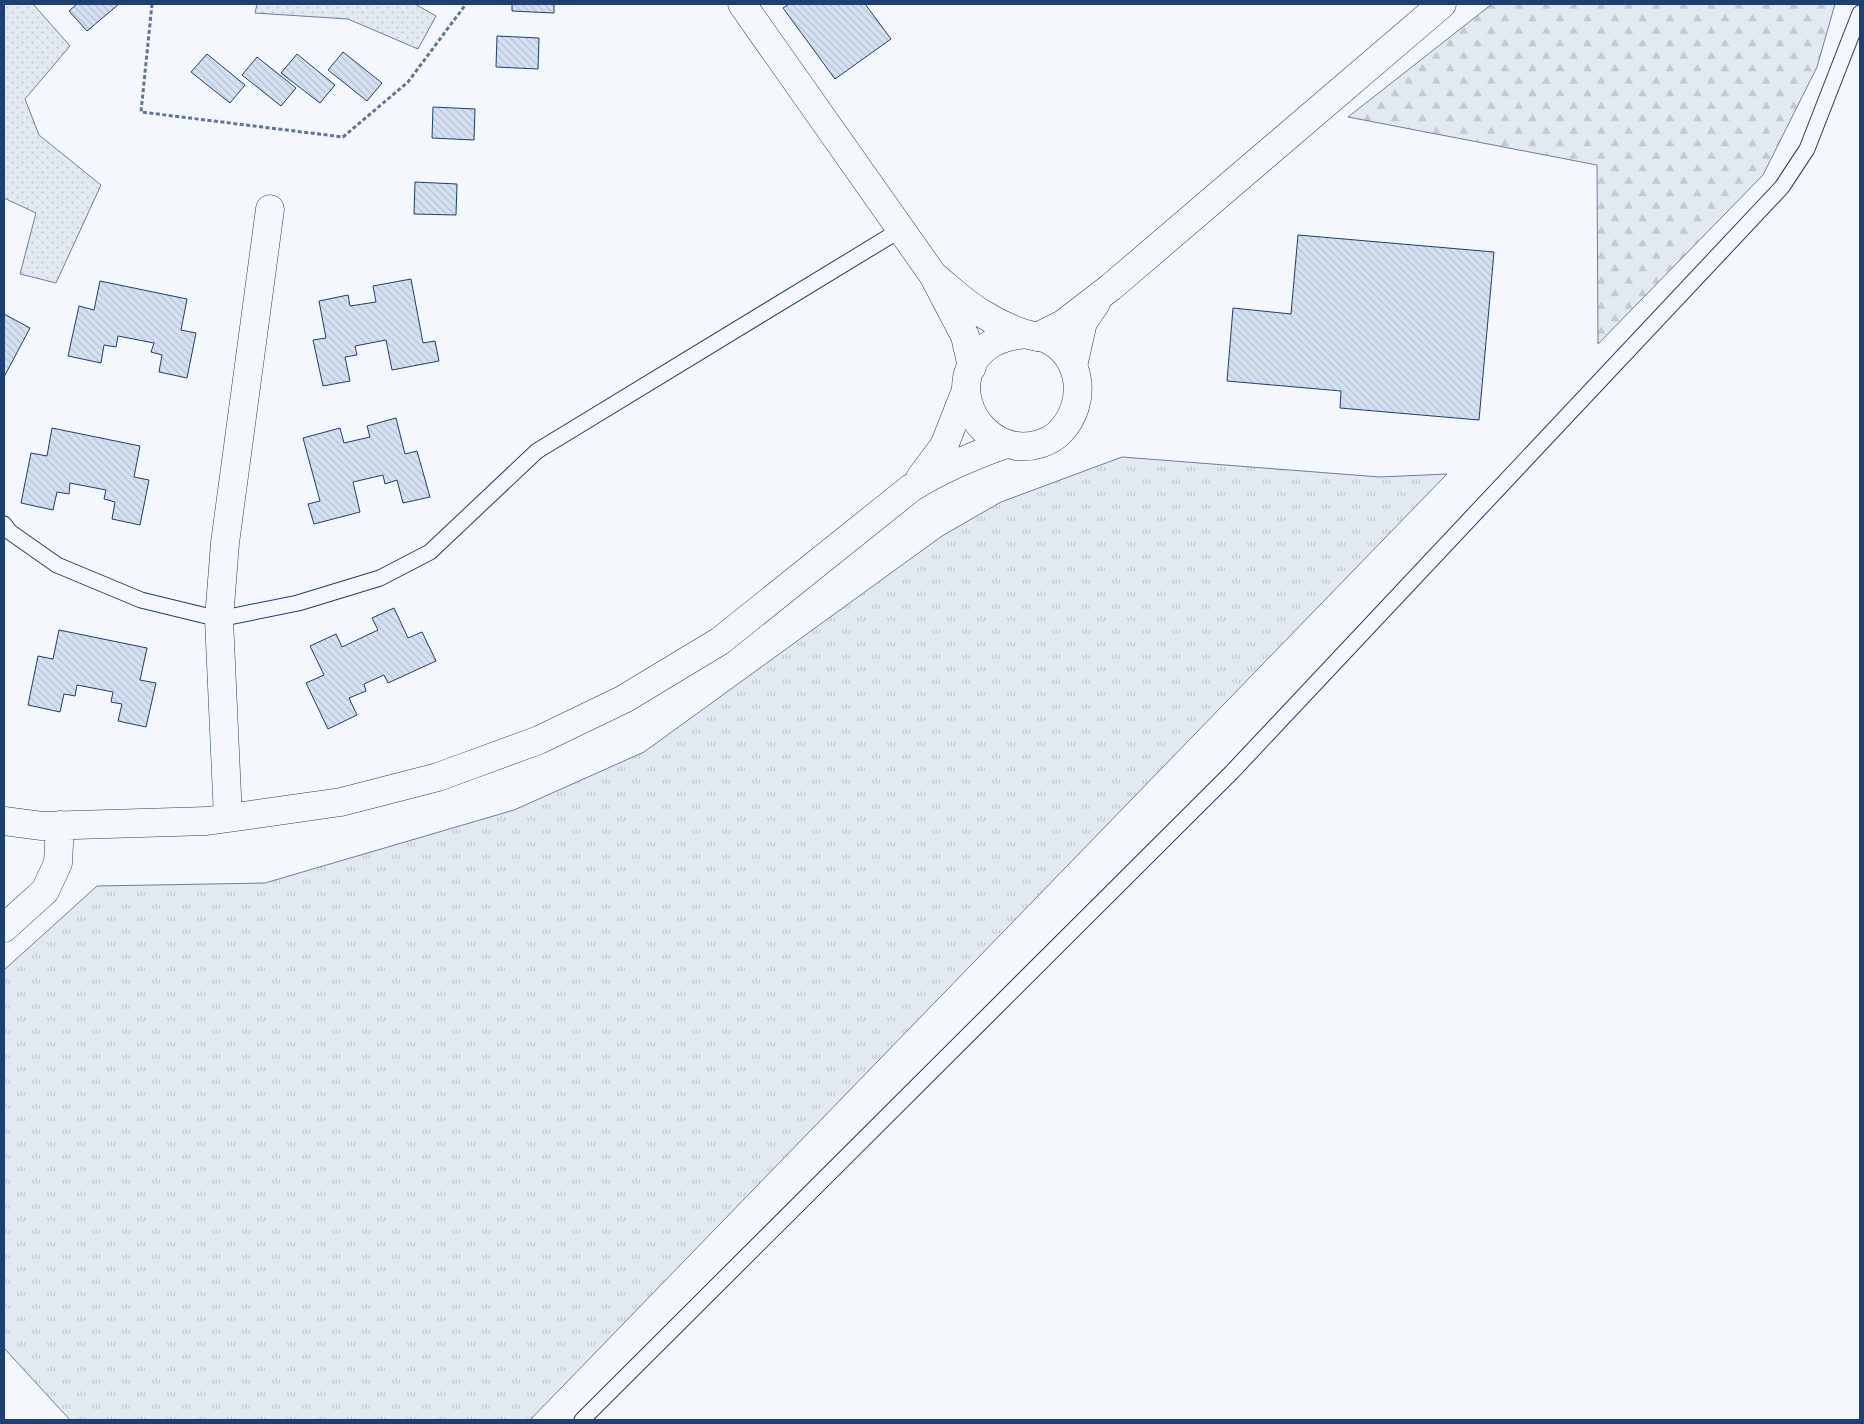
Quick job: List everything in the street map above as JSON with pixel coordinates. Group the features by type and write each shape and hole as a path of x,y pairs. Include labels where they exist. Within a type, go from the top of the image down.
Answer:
{"street":[{"path":"742,4 933,275 965,336 969,379 969,408 977,424 990,436 1006,444 1023,447 1041,444 1056,436 1070,421 1078,403 1079,384 1073,366 1062,350 1046,339 1032,336 983,314 933,275"},
{"path":"911,488 944,446 977,357 990,344 1008,336 1032,336 1064,324 1111,288 1442,4"},
{"path":"228,818 219,619 225,543 270,209"},
{"path":"1073,366 1083,322 1111,288"},
{"path":"4,820 42,826 207,821 341,802 438,777 539,740 616,703 720,641 911,488 932,475 965,459 1006,444"},
{"path":"4,928 45,891 58,863 60,825"}],"lane":[{"path":"582,1420 1232,772 1782,187 1807,148 1860,13"},
{"path":"4,524 10,532 57,565 141,600 219,619 298,603 380,578 430,552 537,451 900,230"}],"path":[{"path":"152,4 141,112 343,137 408,82 466,4"}],"green space":[{"path":"4,4 33,4 70,46 25,99 39,135 101,185 56,283 20,274 36,213 4,198"},
{"path":"257,4 415,4 436,16 418,49 348,19 255,13"},
{"path":"1492,4 1835,4 1817,67 1763,175 1598,344 1597,165 1348,117"},
{"path":"1122,457 1380,477 1447,474 530,1420 70,1420 4,1348 4,970 97,886 265,883 514,810 644,752 942,536 1001,502"}],"building":[{"path":"77,4 119,4 87,31 69,11"},
{"path":"512,4 554,4 554,13 512,11"},
{"path":"789,4 865,4 891,39 835,79 783,8"},
{"path":"497,36 539,38 538,69 496,67"},
{"path":"343,52 382,83 367,101 328,70"},
{"path":"207,54 245,85 230,103 191,72"},
{"path":"297,54 335,85 320,103 281,73"},
{"path":"257,57 296,88 281,106 242,75"},
{"path":"433,107 475,109 474,140 432,138"},
{"path":"415,182 457,184 456,215 414,214"},
{"path":"1298,235 1494,252 1479,420 1340,408 1341,391 1227,381 1233,308 1291,314"},
{"path":"411,279 423,343 435,341 439,361 392,370 386,340 355,346 357,355 345,357 350,381 323,386 313,340 326,338 319,301 348,295 350,306 376,302 373,286"},
{"path":"100,281 187,299 181,330 196,333 187,378 159,372 162,355 151,352 154,343 118,336 116,347 104,345 101,363 68,356 79,306 94,310"},
{"path":"4,314 30,328 4,377"},
{"path":"396,418 405,454 417,451 430,497 403,503 397,480 385,484 383,475 353,482 360,512 314,524 308,504 320,501 303,438 340,428 344,443 370,437 367,426"},
{"path":"52,428 140,446 134,477 149,480 140,525 112,519 115,502 104,499 106,490 70,483 69,494 57,492 53,510 21,503 31,453 47,456"},
{"path":"394,608 408,638 422,632 436,661 388,683 384,675 364,684 366,691 349,698 357,715 328,729 306,683 324,675 310,646 336,634 342,647 378,630 372,618"},
{"path":"59,630 147,648 140,680 156,683 146,727 118,721 122,704 111,702 113,692 77,685 75,696 64,694 60,712 28,705 38,656 53,659"}]}
